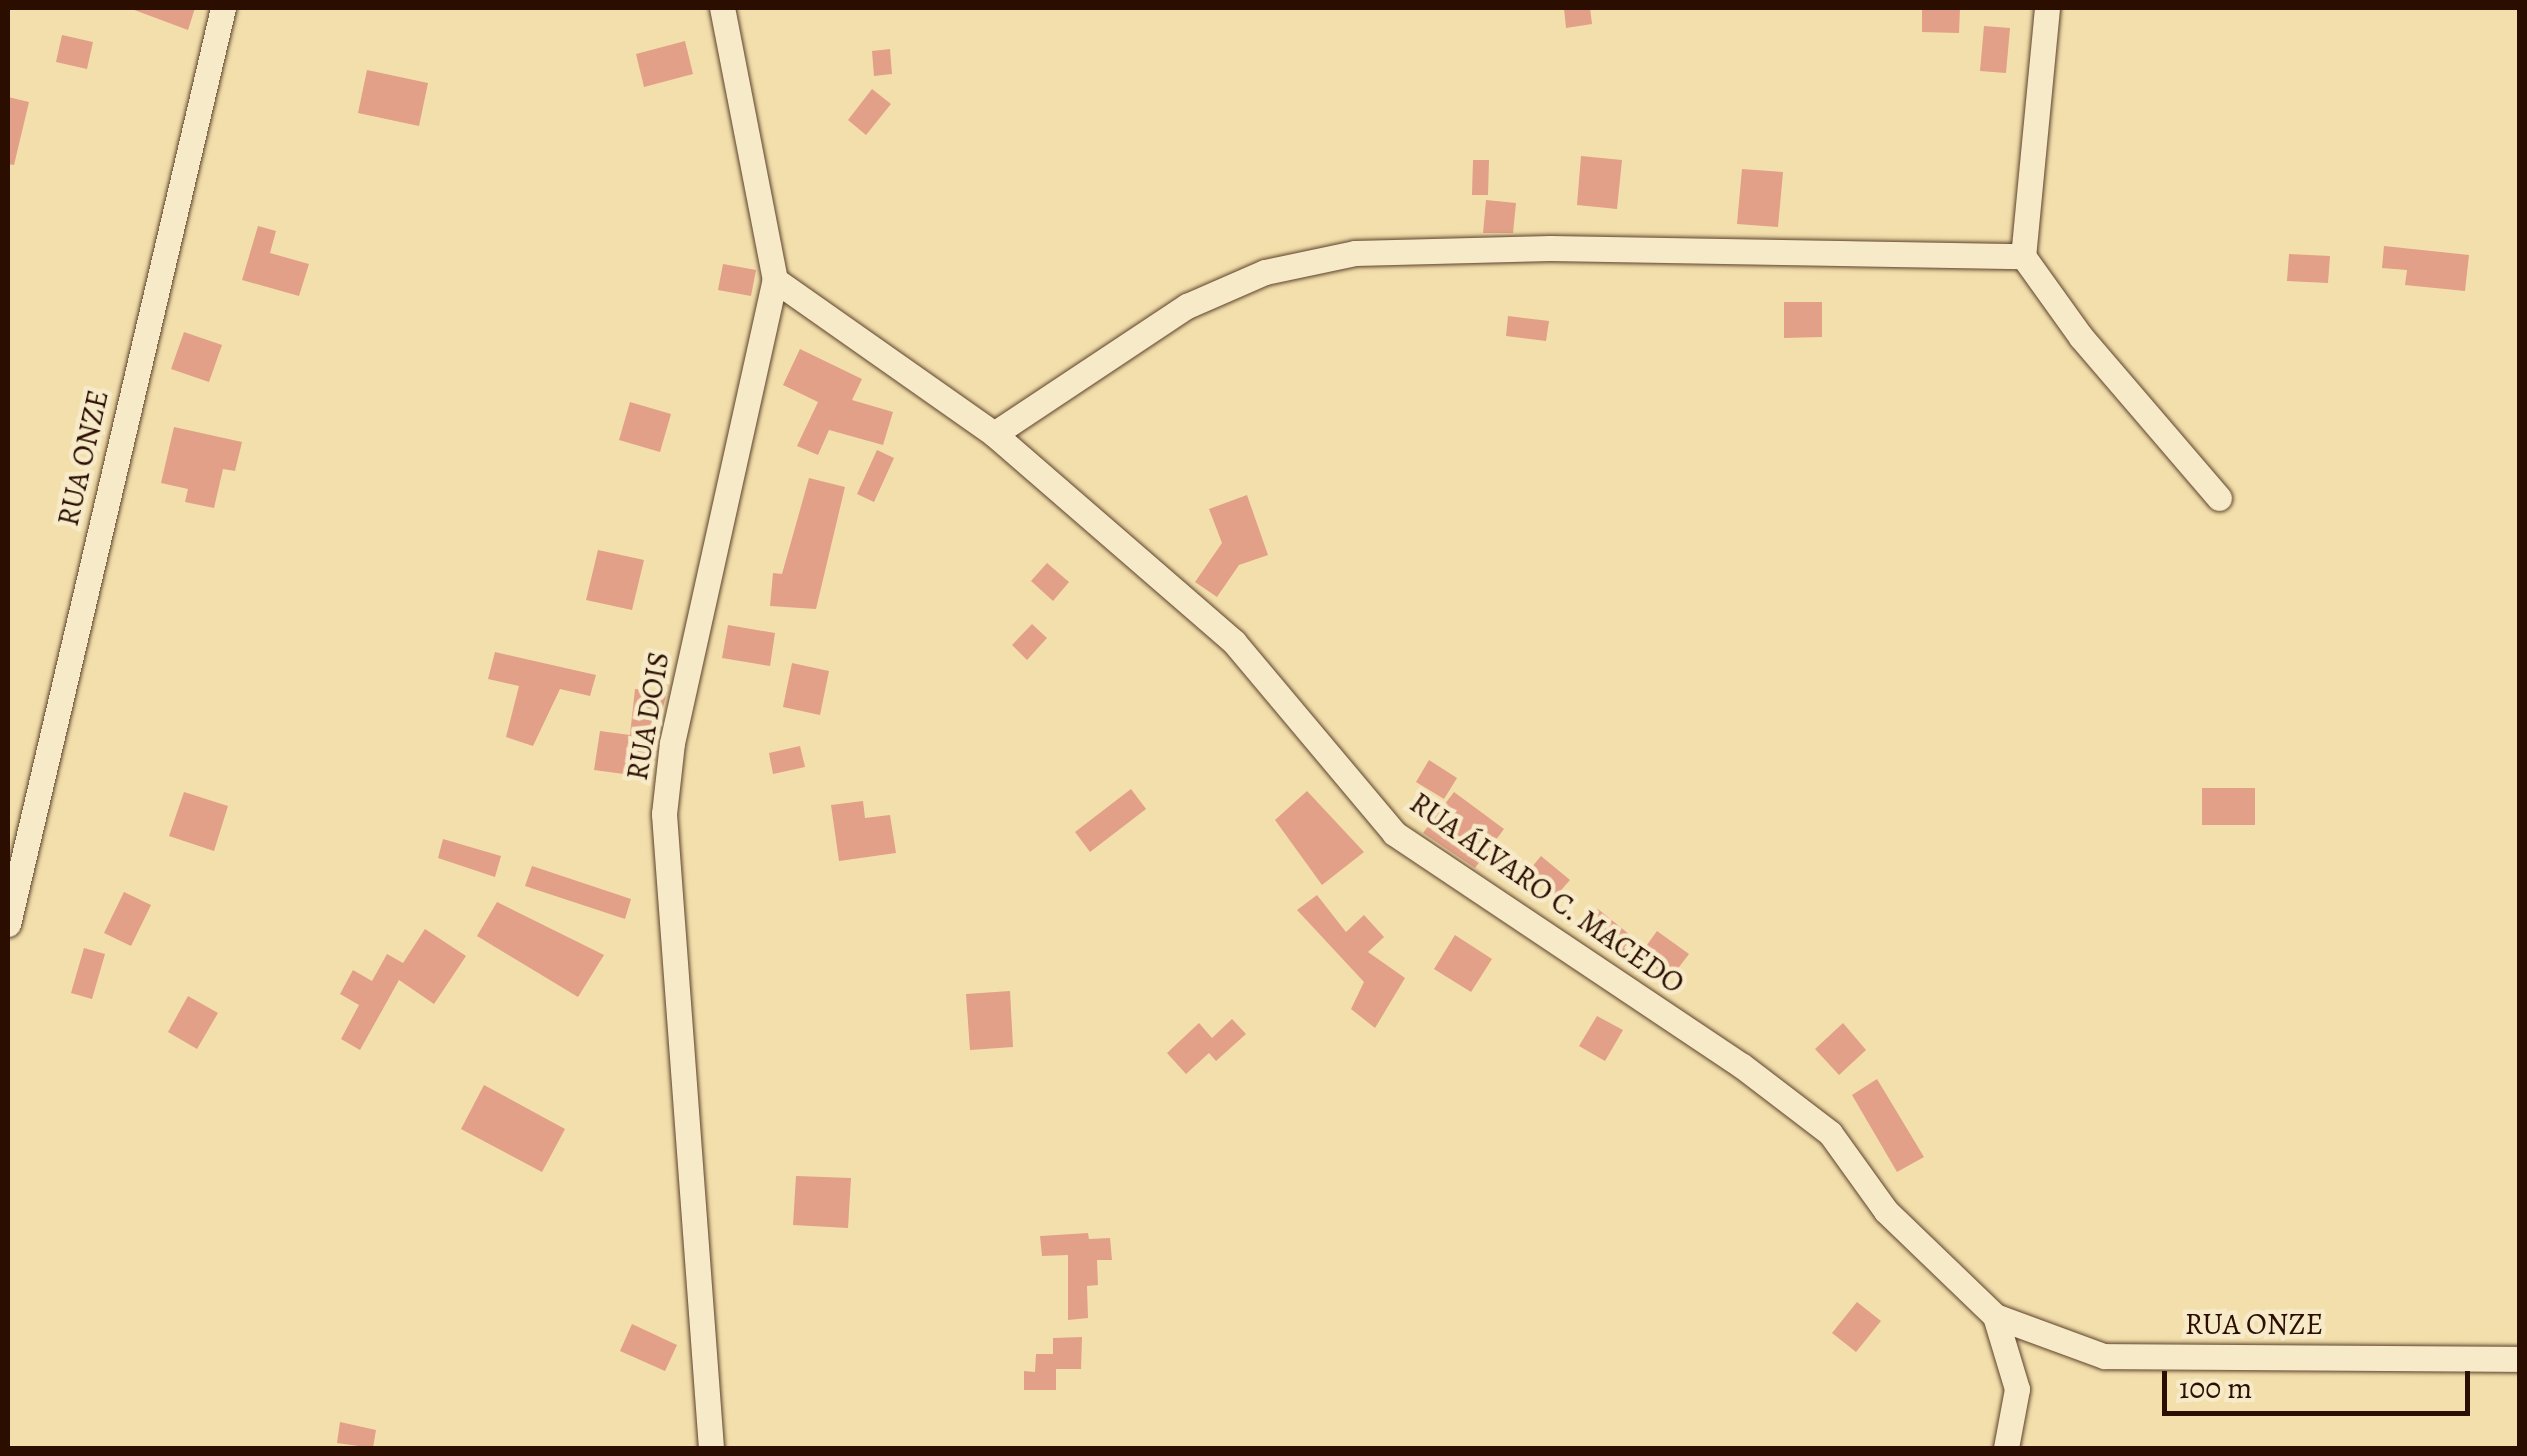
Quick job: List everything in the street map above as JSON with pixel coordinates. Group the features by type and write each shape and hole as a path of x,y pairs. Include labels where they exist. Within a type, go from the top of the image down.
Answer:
{"street":[{"name":"RUA ONZE","path":"8,924 223,8"},
{"name":"RUA DOIS","path":"711,1448 664,814 672,743 775,280 722,8"},
{"path":"2047,8 2023,256 2081,337 2220,498"},
{"path":"994,434 1187,306 1264,272 1355,253 1550,248 2023,256"},
{"name":"RUA ÁLVARO C. MACEDO","path":"775,280 994,434 1234,642 1394,834 1792,1102 1839,1144 1926,1255 1995,1316"},
{"name":"RUA ONZE","path":"1995,1316 2104,1356 2520,1359"},
{"path":"1995,1316 2017,1389 2006,1448"}],"building":[{"path":"129,8 195,8 188,30"},
{"path":"1564,8 1590,8 1592,24 1566,28"},
{"path":"1922,8 1960,8 1959,33 1922,32"},
{"path":"1984,26 2010,28 2006,73 1980,71"},
{"path":"62,35 93,42 87,69 56,62"},
{"path":"685,41 693,74 644,87 636,54"},
{"path":"890,49 892,74 874,76 872,51"},
{"path":"367,70 428,83 419,126 358,113"},
{"path":"872,89 891,104 866,135 848,120"},
{"path":"8,97 29,102 14,165 8,164"},
{"path":"1581,156 1622,160 1617,209 1577,205"},
{"path":"1473,160 1489,160 1488,195 1472,195"},
{"path":"1742,169 1783,172 1778,227 1737,224"},
{"path":"1486,200 1516,203 1513,233 1483,233"},
{"path":"258,226 276,231 270,253 309,264 299,296 242,280"},
{"path":"2384,246 2469,255 2465,291 2405,285 2407,270 2382,268"},
{"path":"2289,254 2330,256 2328,283 2287,281"},
{"path":"723,264 756,270 751,296 718,290"},
{"path":"1784,302 1822,302 1822,337 1784,338"},
{"path":"1508,316 1549,321 1546,341 1506,336"},
{"path":"184,332 222,345 209,382 171,369"},
{"path":"800,349 862,379 852,400 893,412 883,445 829,430 818,455 797,446 818,402 783,385"},
{"path":"630,402 671,414 660,452 619,440"},
{"path":"174,427 242,442 235,471 223,469 214,508 185,502 188,489 161,483"},
{"path":"877,450 894,458 874,502 857,494"},
{"path":"809,478 845,487 816,609 770,606 773,573 782,574"},
{"path":"1247,495 1268,555 1239,565 1217,597 1195,582 1222,543 1209,509"},
{"path":"598,550 644,560 632,610 586,600"},
{"path":"1047,563 1069,582 1053,601 1031,581"},
{"path":"1032,624 1047,638 1027,660 1012,645"},
{"path":"728,625 775,633 770,666 722,658"},
{"path":"495,652 596,675 590,696 560,689 533,746 506,737 519,686 488,679"},
{"path":"792,663 829,671 820,715 783,707"},
{"path":"635,689 667,692 662,711 656,710 646,777 594,770 600,731 630,735"},
{"path":"800,746 805,767 773,774 769,753"},
{"path":"1429,760 1457,778 1444,799 1416,782"},
{"path":"2202,788 2255,788 2255,825 2202,825"},
{"path":"1131,789 1146,809 1090,852 1075,832"},
{"path":"1307,791 1364,852 1322,885 1275,820"},
{"path":"184,792 228,806 214,851 169,836"},
{"path":"1454,792 1504,829 1475,868 1423,833"},
{"path":"863,801 865,818 890,815 896,853 839,861 831,805"},
{"path":"443,839 501,856 495,877 438,858"},
{"path":"1541,856 1570,880 1556,896 1527,873"},
{"path":"532,866 631,899 625,919 525,886"},
{"path":"124,892 151,905 131,946 104,933"},
{"path":"1317,895 1346,932 1364,915 1384,937 1368,952 1405,978 1375,1028 1351,1009 1364,982 1297,910"},
{"path":"497,902 604,955 578,997 477,936"},
{"path":"1598,909 1635,939 1621,957 1584,926"},
{"path":"425,929 466,956 434,1004 399,980 360,1050 341,1039 359,1005 340,994 353,970 372,981 387,954 403,963"},
{"path":"1657,931 1689,954 1670,979 1639,956"},
{"path":"1455,935 1492,959 1471,992 1434,969"},
{"path":"84,948 105,954 92,999 71,993"},
{"path":"1010,991 1013,1047 970,1050 966,994"},
{"path":"188,996 218,1013 197,1049 168,1032"},
{"path":"1597,1016 1623,1030 1605,1061 1579,1046"},
{"path":"1232,1019 1246,1034 1216,1061 1209,1053 1186,1074 1167,1053 1199,1023 1212,1038"},
{"path":"1843,1023 1866,1050 1839,1075 1815,1049"},
{"path":"1877,1079 1924,1157 1897,1172 1852,1095"},
{"path":"484,1085 565,1129 542,1172 461,1129"},
{"path":"796,1176 851,1178 848,1228 793,1225"},
{"path":"1088,1233 1089,1239 1110,1238 1112,1260 1097,1260 1098,1285 1087,1286 1088,1318 1068,1320 1068,1255 1042,1256 1040,1236"},
{"path":"1857,1302 1881,1321 1856,1352 1832,1333"},
{"path":"632,1324 677,1345 665,1371 620,1351"},
{"path":"1082,1337 1081,1369 1056,1369 1056,1390 1024,1390 1024,1371 1035,1372 1036,1354 1053,1354 1053,1338"},
{"path":"340,1422 376,1430 373,1448 337,1443"}]}
